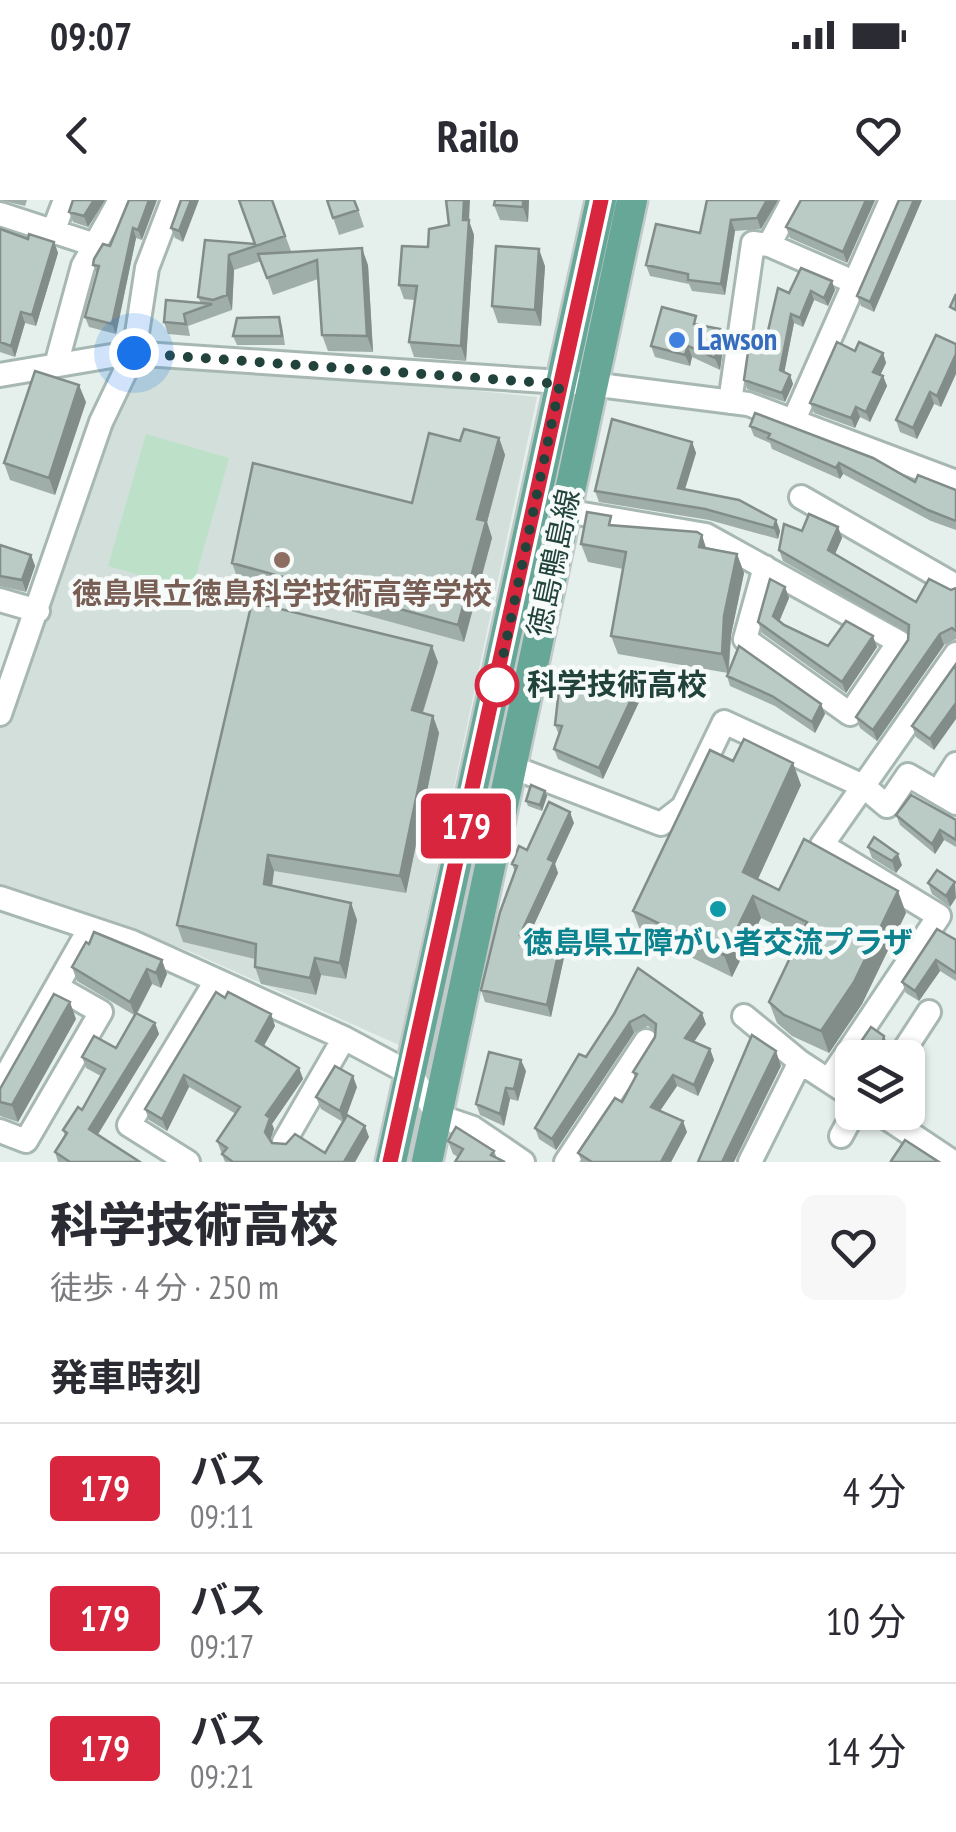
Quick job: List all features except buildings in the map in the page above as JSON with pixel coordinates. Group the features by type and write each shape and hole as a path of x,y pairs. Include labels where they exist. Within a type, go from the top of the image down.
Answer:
{"main road":[{"name":"徳島鴨島線","path":"390,1162 601,200"},
{"name":"徳島鴨島線","path":"427,1162 632,200"}],"street":[{"path":"54,228 65,200"},
{"path":"56,365 92,244 120,200"},
{"path":"0,714 101,422 134,353 146,268 172,200"},
{"path":"769,245 793,200"},
{"path":"793,422 891,200"},
{"path":"0,214 54,228 92,244"},
{"path":"730,402 753,243 769,245 856,283"},
{"path":"0,375 134,353 591,384 748,404 956,482"},
{"path":"801,497 956,586"},
{"path":"565,511 706,534 765,567 899,642 850,714 746,639 765,567"},
{"path":"0,600 38,610"},
{"path":"829,1080 939,916 822,845 956,654"},
{"path":"512,767 662,824 683,807 724,722 863,786 887,806 908,775 956,803"},
{"path":"956,764 945,781 956,793"},
{"path":"0,898 90,928 344,1038 411,1074 438,1116 473,1128 522,1162"},
{"path":"0,1086 90,928"},
{"path":"188,1162 129,1124 216,981"},
{"path":"0,1131 26,1142 101,1012 57,987"},
{"path":"911,1040 929,1012"},
{"path":"744,1016 800,1062 835,1084"},
{"path":"284,1142 344,1038"},
{"path":"566,1162 646,1042"},
{"path":"750,1162 800,1062"},
{"path":"841,1136 844,1130"},
{"path":"905,1130 953,1162"}],"shaded area":[{"name":"徳島県立徳島科学技術高等学校","path":"137,355 537,397 399,1045 189,951 0,886 0,722"}],"green space":[{"path":"146,434 229,458 192,590 108,566"}],"bus line":[{"name":"179","path":"390,1162 482,758 601,200"}],"place":[{"name":"Lawson","path":"677,340"},
{"name":"徳島県立徳島科学技術高等学校","path":"282,560"},
{"name":"科学技術高校","path":"497,685"},
{"name":"徳島県立障がい者交流プラザ","path":"718,909"}],"route":[{"path":"134,353 560,384 497,685"}]}
